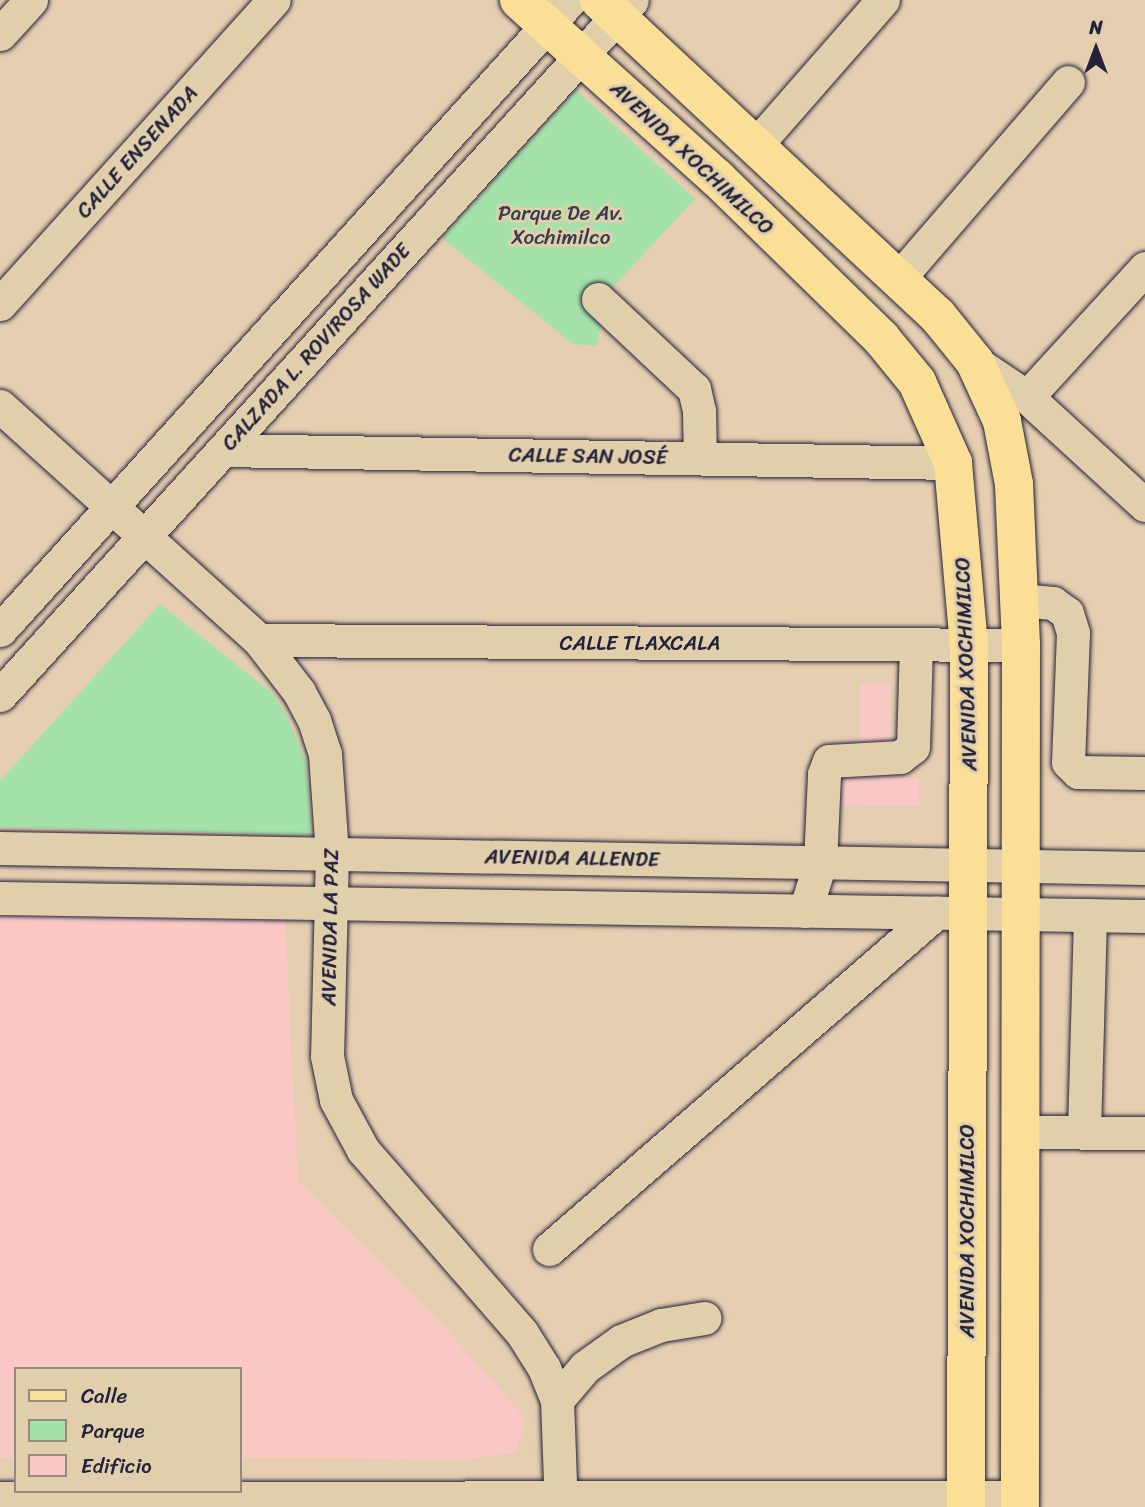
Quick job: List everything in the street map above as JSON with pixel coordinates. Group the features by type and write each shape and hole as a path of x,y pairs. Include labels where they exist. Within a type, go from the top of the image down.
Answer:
{"main road":[{"name":"AVENIDA XOCHIMILCO","path":"519,0 559,13 579,54 717,178 881,338 917,382 953,463 969,645 970,865 952,913 966,1502"},
{"path":"616,6 755,146 937,315 975,362 1002,421 1014,484 1021,645 1020,1502"}],"street":[{"path":"0,34 31,0"},
{"name":"CALLE ENSENADA","path":"0,304 274,0"},
{"path":"755,146 883,0"},
{"name":"CALZADA L. ROVIROSA WADE","path":"0,695 579,54 616,6"},
{"path":"0,630 559,13"},
{"path":"898,279 1068,82"},
{"path":"1027,397 1145,268"},
{"path":"598,299 694,390 699,411 700,458"},
{"path":"975,362 1027,397 1145,505"},
{"name":"AVENIDA LA PAZ","path":"0,407 259,640 299,692 314,720 325,754 332,854 333,904 327,1056 336,1100 363,1150 522,1333 544,1368 557,1400 561,1502"},
{"name":"CALLE SAN JOSÉ","path":"223,450 953,463"},
{"path":"1019,600 1054,603 1067,613 1073,633 1068,762 1078,772 1145,773"},
{"name":"CALLE TLAXCALA","path":"259,640 1021,645"},
{"path":"805,911 820,863 824,774 829,761 837,757 900,757 913,747 916,644"},
{"name":"AVENIDA ALLENDE","path":"0,848 1145,868"},
{"path":"0,898 1145,916"},
{"path":"550,1249 952,913"},
{"path":"1084,1132 1090,915"},
{"path":"1021,1132 1145,1133"},
{"path":"557,1400 585,1367 621,1341 661,1325 704,1318"},
{"path":"0,1498 1020,1502"}],"green space":[{"name":"Parque De Av. Xochimilco","path":"576,90 695,199 605,296 597,346 573,344 442,238"},
{"path":"160,604 271,692 286,714 306,761 311,835 0,827 0,781"}],"building":[{"path":"860,683 890,683 890,748 860,748"},
{"path":"834,777 919,778 919,806 834,805"},
{"path":"0,911 285,915 298,1181 443,1325 527,1421 514,1453 469,1459 242,1458 242,1367 14,1367 14,1458 0,1458"}]}
